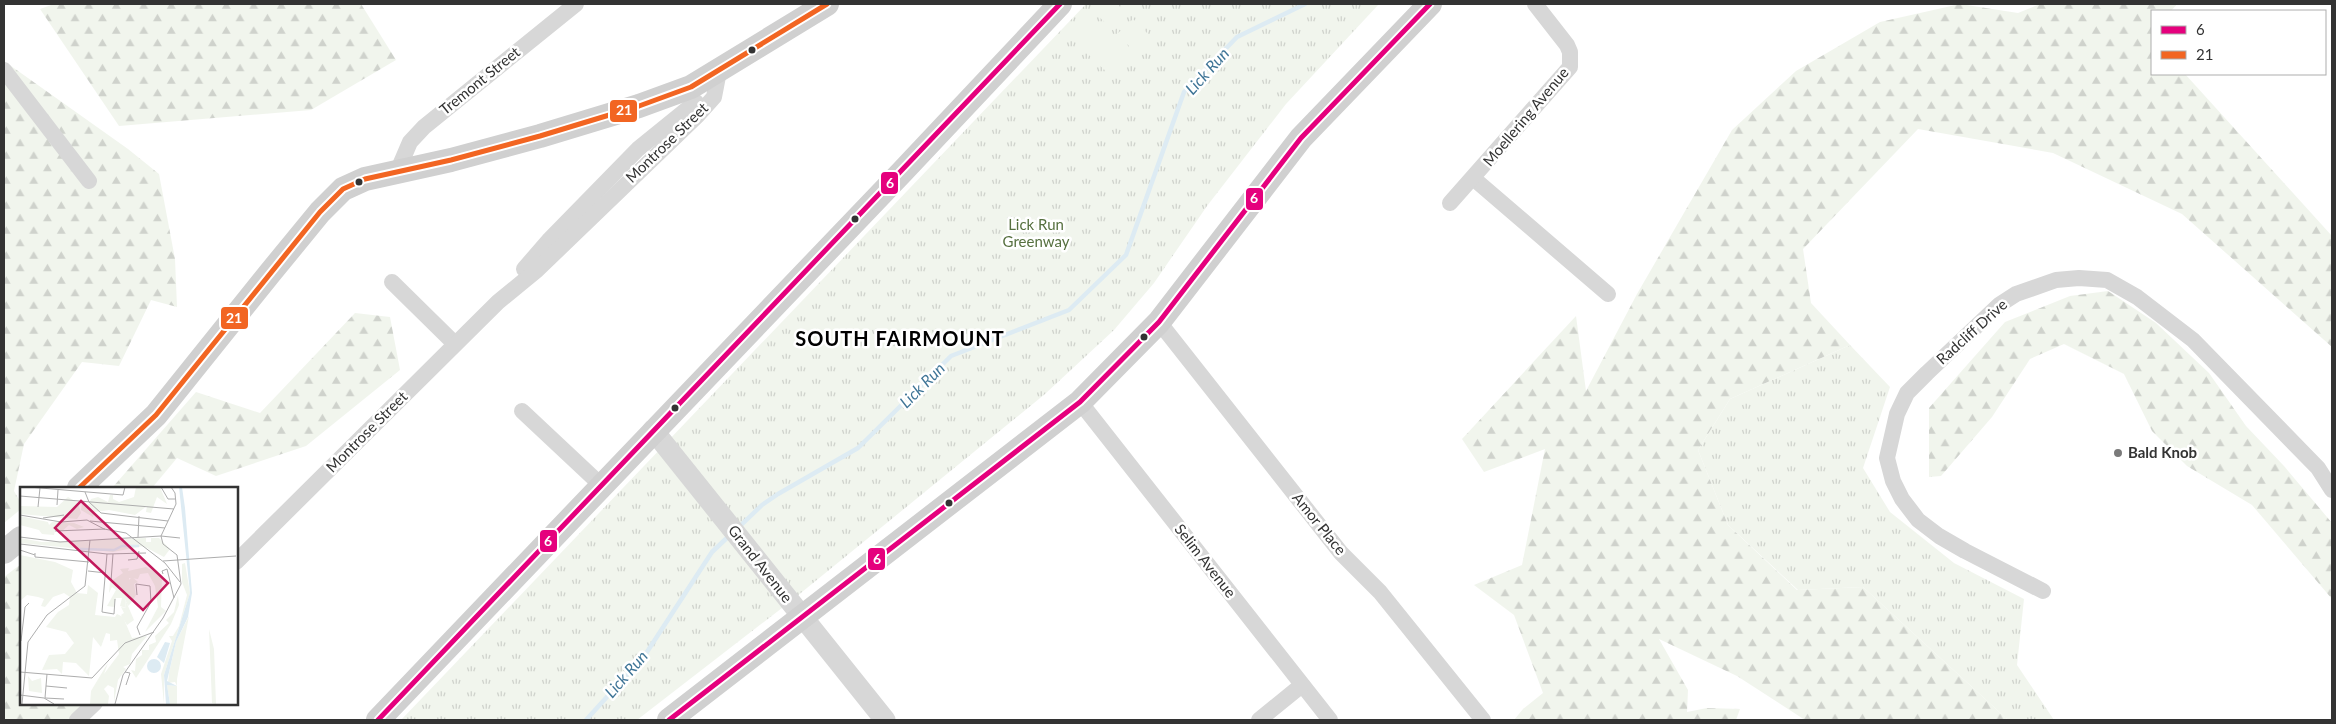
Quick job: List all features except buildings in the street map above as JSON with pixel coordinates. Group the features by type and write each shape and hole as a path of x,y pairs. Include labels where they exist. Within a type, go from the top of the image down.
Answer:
{"main road":[{"path":"81,487 156,415 329,203 343,189 356,182 398,170 451,160 569,127 691,87 827,4"},
{"path":"378,720 1060,4"},
{"path":"669,720 1080,402 1159,322 1301,138 1430,4"},
{"path":"4,552 20,539"}],"street":[{"name":"Tremont Street","path":"398,170 410,142 424,127 576,4"},
{"name":"Moellering Avenue","path":"1450,203 1570,67 1570,52 1567,45 1535,4"},
{"path":"4,70 89,181"},
{"name":"Montrose Street","path":"238,560 498,302 537,270 698,114 714,97 719,71"},
{"name":"Moellering Avenue","path":"1473,178 1608,294"},
{"name":"Radcliff Drive","path":"2043,591 1965,551 1939,536 1918,520 1902,499 1893,481 1888,458 1897,414 1907,393 1999,305 2016,294 2038,285 2056,280 2107,280 2138,297 2193,340 2318,468 2332,490"},
{"path":"392,282 455,344"},
{"name":"Amor Place","path":"1159,322 1341,553 1380,592 1483,720"},
{"name":"Selim Avenue","path":"1080,402 1330,720"},
{"path":"522,411 602,486"},
{"name":"Grand Avenue","path":"654,430 885,720"},
{"path":"1259,720 1302,685"},
{"path":"77,720 93,704"}],"green space":[{"path":"54,4 361,4 396,60 311,110 119,126 40,9"},
{"name":"Lick Run Greenway","path":"1086,4 1379,4 1286,104 1207,206 1154,283 1114,330 1045,394 791,601 637,720 401,720"},
{"path":"1102,4 1117,4 1129,15 1114,31 1094,12"},
{"path":"1960,4 2018,13 2040,4 2177,4 2172,10 2151,10 2151,75 2186,75 2332,236 2332,347 2182,214 2053,153 1918,129 1803,249 1811,303 1850,345 1730,399 1698,450 1728,525 1797,590 1863,587 2008,720 1805,720 1737,676 1659,639 1688,690 1687,712 1707,708 1740,709 1736,720 1514,720 1523,709 1543,693 1514,615 1474,585 1522,565 1545,449 1484,472 1462,439 1576,316 1586,391 1637,294 1732,130 1796,71 1880,22"},
{"path":"1092,16 1134,57 1113,78 1070,37"},
{"path":"1133,19 1152,38 1137,54 1117,34"},
{"path":"4,61 128,149 159,174 175,259 177,307 151,300 119,366 82,362 24,444 14,491 20,501 20,510 4,523"},
{"path":"2108,291 2156,323 2209,373 2246,426 2284,466 2332,523 2332,599 2252,505 2187,466 2152,431 2124,374 2064,344 2030,359 1992,417 1941,476 1929,477 1929,408 2005,322 2070,296"},
{"path":"355,313 390,317 400,370 306,446 216,476 177,458 153,487 113,487 196,392 260,413"},
{"path":"1850,345 1890,387 1863,468 1890,512 1954,563 2024,599 2017,665 2054,720 2008,720 1863,587 1798,590 1728,525 1698,450 1730,399"},
{"path":"20,565 20,704 93,704 76,720 4,720 4,577"}],"waterway":[{"name":"Lick Run","path":"738,528 762,505 778,494 858,448 951,356 1069,310 1126,255 1184,92 1237,37 1305,4"},
{"name":"Lick Run","path":"586,720 645,655 712,552 730,535"}],"transit line":[{"name":"21","path":"80,487 156,415 320,212 343,189 365,179 451,160 540,136 639,106 691,87 827,4"},
{"name":"6","path":"378,720 1060,4"},
{"name":"6","path":"669,720 1080,402 1159,322 1301,138 1430,4"}],"place":[{"name":"Bald Knob","path":"2118,453"}],"district":[{"name":"SOUTH FAIRMOUNT","path":"900,339"}]}
